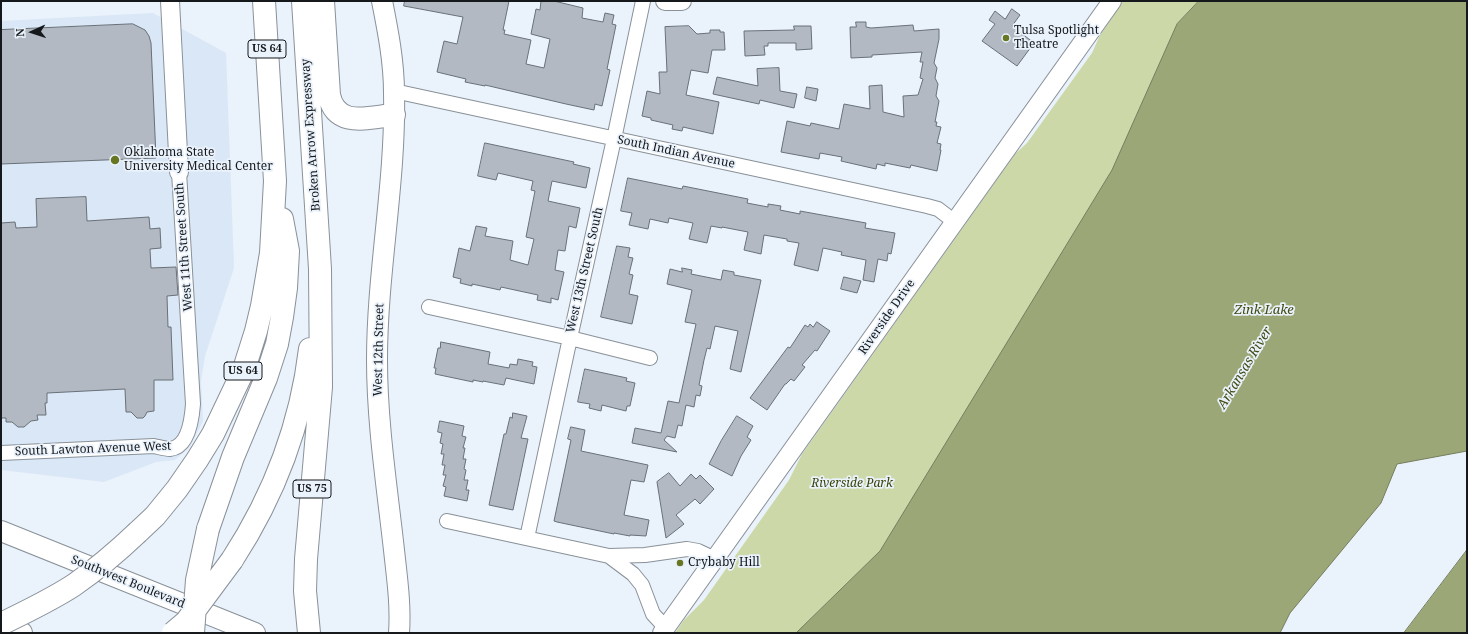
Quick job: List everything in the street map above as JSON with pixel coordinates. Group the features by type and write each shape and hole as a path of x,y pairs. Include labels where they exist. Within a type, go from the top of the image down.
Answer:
{"highway":[{"path":"314,7 330,102 333,107 345,117 354,119 394,115"},
{"name":"Broken Arrow Expressway","path":"314,7 320,269"},
{"name":"US 64","path":"1,623 44,603 74,585 107,561 155,516 177,489 213,434 244,368 261,312 272,253 275,181 264,8"},
{"path":"193,633 197,580 208,529 233,458 266,378 277,344 282,317 286,288 288,251 275,181"},
{"path":"174,633 186,622 232,560 254,525 276,480 302,397 308,367 320,269"},
{"name":"US 75","path":"309,633 305,591 306,559 321,387 320,269"},
{"path":"1,623 21,633"}],"main road":[{"name":"West 12th Street","path":"382,1 392,64 394,115 381,278 377,360 382,434 399,603 399,633"},
{"name":"Southwest Boulevard","path":"1,531 255,633"}],"street":[{"name":"West 11th Street South","path":"170,1 193,404 191,426 183,442"},
{"name":"West 13th Street South","path":"527,538 643,1"},
{"path":"665,1 682,1"},
{"name":"Riverside Drive","path":"664,631 1112,1"},
{"name":"South Indian Avenue","path":"394,92 927,206 938,209 955,222"},
{"path":"429,307 570,338 650,358"},
{"name":"South Lawton Avenue West","path":"1,453 154,446 171,449 183,442"},
{"path":"447,521 609,556 645,555 687,549 698,551 715,559"},
{"path":"609,556 632,574 642,585 653,614 664,631"}],"shaded area":[{"name":"Oklahoma State University Medical Center","path":"153,13 226,53 234,268 205,356 201,381 203,421 190,447 175,460 156,462 104,482 1,470 1,21"}],"green space":[{"name":"Riverside Park","path":"1123,1 1199,1 1177,24 1112,170 880,551 796,633 675,633 684,620 704,600 789,480 802,454 1015,154 1027,143 1092,53 1100,35"}],"water":[{"name":"Zink Lake","path":"1199,1 1467,1 1467,451 1397,464 1381,503 1290,613 1280,633 796,633 880,551 1112,170 1177,24"},
{"path":"1467,550 1467,633 1404,633"}],"building":[{"path":"405,1 509,1 503,30 505,30 504,34 531,40 526,64 544,68 550,39 531,34 536,9 540,10 541,1 554,1 583,8 582,18 603,22 605,13 614,15 612,24 616,25 607,69 610,70 602,106 595,104 594,110 485,85 465,82 466,79 437,72 444,41 457,44 463,17 404,6"},
{"name":"Tulsa Spotlight Theatre","path":"1012,9 1020,15 1012,26 1034,43 1017,66 982,41 995,24 989,20 995,11 1005,19"},
{"path":"856,22 866,22 866,27 871,28 913,25 914,31 939,29 939,39 934,63 937,68 935,78 938,84 936,96 939,101 935,122 937,122 936,126 941,127 937,143 941,144 941,150 937,171 911,165 910,168 885,163 885,166 877,164 876,169 841,161 842,157 820,153 819,159 781,152 787,121 810,126 811,123 839,129 844,104 870,109 869,86 882,85 883,112 904,117 903,96 918,95 923,79 920,78 923,62 920,62 922,52 872,55 872,57 851,58 850,27 856,27"},
{"path":"133,24 145,30 151,43 156,158 1,164 1,30"},
{"path":"689,26 697,34 710,33 710,30 720,30 720,32 724,32 725,50 712,50 708,73 691,70 686,95 719,102 713,134 683,127 682,131 672,129 673,125 651,120 651,118 642,116 647,91 660,94 659,72 667,72 665,27"},
{"path":"794,26 811,26 812,49 796,50 796,43 768,43 768,46 764,46 765,55 745,56 744,31 794,30"},
{"path":"779,68 780,91 797,94 794,108 760,100 759,104 713,94 717,77 758,86 757,69"},
{"path":"807,87 818,89 816,101 805,98"},
{"path":"485,143 574,162 573,164 590,168 586,188 552,181 548,201 580,208 576,228 569,226 565,251 558,250 555,270 564,272 558,300 551,298 551,303 537,300 538,295 501,287 500,290 472,284 472,286 460,283 461,279 453,277 459,248 470,251 476,226 487,228 485,236 513,241 510,260 528,265 534,239 526,237 535,191 531,190 533,181 498,173 496,180 478,176"},
{"path":"628,178 682,189 683,186 748,199 747,203 768,207 768,204 781,206 780,210 800,214 800,211 866,223 865,228 895,233 891,254 888,253 887,261 878,259 874,282 863,280 866,260 841,255 842,252 823,248 818,271 794,265 799,243 787,241 787,239 764,235 761,254 744,250 748,232 711,226 707,243 689,239 693,223 669,218 668,223 650,219 648,229 629,225 632,213 621,211"},
{"path":"86,197 87,221 149,217 150,229 160,228 161,248 150,249 151,268 176,267 178,295 167,296 168,327 171,327 173,380 154,380 154,411 147,412 143,418 137,418 131,412 126,412 125,389 47,393 47,403 45,403 46,415 37,415 38,420 31,421 24,427 18,427 12,422 6,422 6,418 1,418 1,223 15,222 16,228 37,227 36,199"},
{"path":"617,246 630,248 628,257 633,258 629,274 633,275 629,294 638,296 632,324 601,317"},
{"path":"682,268 692,270 691,274 721,280 723,270 734,272 734,275 761,280 741,372 730,369 738,331 715,326 710,349 707,348 704,360 699,385 702,386 700,396 696,395 694,407 686,405 682,426 678,425 675,438 667,436 664,440 677,452 632,443 635,428 661,433 668,401 679,403 696,324 685,322 692,290 667,284 670,269 682,272"},
{"path":"844,277 861,281 857,293 841,289"},
{"path":"817,322 830,331 817,351 815,350 802,365 805,367 794,381 791,379 785,384 767,410 750,398 788,347 790,348 805,325 808,327 810,324 813,327"},
{"path":"441,342 490,352 488,364 509,368 510,364 517,365 518,359 533,362 532,366 537,367 534,384 506,378 504,385 473,380 473,382 435,374 436,368 434,368 438,348 440,348"},
{"path":"585,369 627,378 626,381 635,383 630,406 627,406 626,411 602,405 601,411 589,408 590,404 578,402"},
{"path":"513,413 527,416 521,438 528,439 513,510 489,505 504,434 506,434 510,417 512,418"},
{"path":"737,416 753,426 747,437 751,440 741,456 732,476 709,464 721,441"},
{"path":"440,421 464,426 462,436 466,437 463,448 465,448 463,459 466,459 464,469 466,470 464,480 468,480 466,490 469,490 467,501 444,496 446,487 443,486 446,475 443,475 445,465 442,465 444,454 441,454 443,444 440,443 442,433 438,432"},
{"path":"571,427 585,430 581,451 648,465 644,482 631,480 624,515 649,520 646,536 614,534 554,521 571,440 568,439"},
{"path":"669,473 680,486 691,474 696,479 700,475 714,489 700,504 695,499 676,515 684,524 666,538 657,482"}],"place":[{"name":"Tulsa Spotlight Theatre","path":"1006,38"},
{"name":"Oklahoma State University Medical Center","path":"115,160"},
{"name":"Crybaby Hill","path":"680,563"}],"water label":[{"name":"Arkansas River","path":"1245,368"}]}
